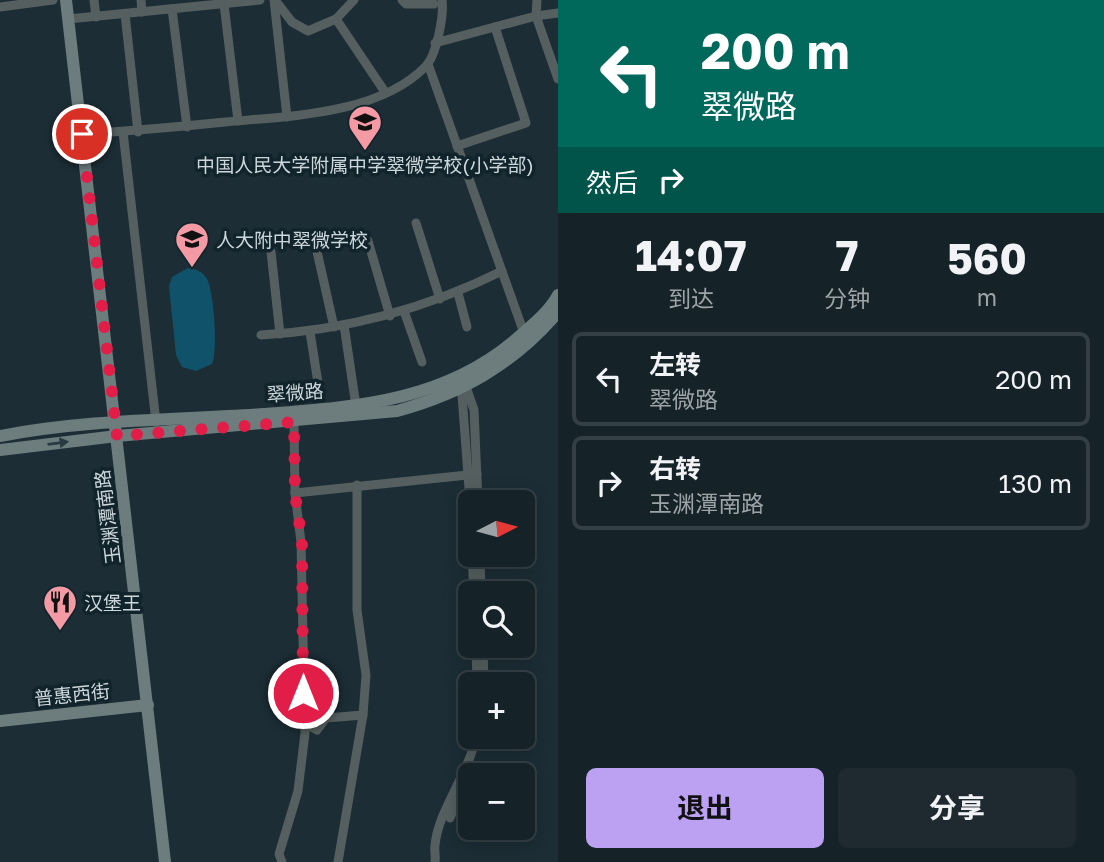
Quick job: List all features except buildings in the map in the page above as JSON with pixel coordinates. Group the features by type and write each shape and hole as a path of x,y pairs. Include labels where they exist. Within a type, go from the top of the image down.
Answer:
{"main road":[{"name":"玉渊潭南路","path":"66,0 165,862"},
{"name":"翠微路","path":"0,450 156,422 356,406 463,384 524,333 558,295"},
{"name":"翠微路","path":"0,436 294,422 397,411 463,384 512,358 558,312"},
{"name":"普惠西街","path":"0,721 148,705"}],"street":[{"path":"0,7 53,0"},
{"path":"94,0 96,17"},
{"path":"141,0 142,12"},
{"path":"68,19 172,9 195,3 225,4 260,0"},
{"path":"274,0 292,22 308,31 336,19 354,0"},
{"path":"274,0 287,117"},
{"path":"402,0 405,4 438,2 444,16 428,64 524,333"},
{"path":"537,0 536,16 558,79"},
{"path":"225,4 238,121"},
{"path":"172,9 187,127"},
{"path":"435,43 536,16 558,13"},
{"path":"125,14 138,132"},
{"path":"336,19 385,92"},
{"path":"457,146 526,123 495,27"},
{"path":"82,134 138,132 287,117 369,100 428,64"},
{"path":"123,132 156,422"},
{"path":"416,223 440,299"},
{"path":"368,241 390,316"},
{"path":"316,247 339,326 356,406"},
{"path":"271,251 280,334"},
{"path":"261,335 310,332 390,316 458,293 502,271"},
{"path":"458,293 467,327"},
{"path":"404,311 422,362"},
{"path":"310,332 318,383"},
{"path":"463,384 475,490"},
{"path":"282,862 279,854 298,791 304,723 302,542 295,493 294,422"},
{"path":"295,493 472,474"},
{"path":"472,474 472,490"},
{"path":"338,862 363,715 366,675 357,610 357,485"},
{"path":"304,723 317,730 326,718 363,715"},
{"path":"436,859 435,845 473,749"},
{"path":"436,859 479,749"}],"shaded area":[{"path":"188,268 203,274 212,296 214,357 212,364 196,371 182,367 176,355 169,286 172,277"}],"place":[{"name":"中国人民大学附属中学翠微学校(小学部)","path":"365,152"},
{"name":"人大附中翠微学校","path":"192,269"},
{"name":"汉堡王","path":"60,632"}],"route":[{"path":"82,134 117,436 294,422 295,493 302,542 303,693"}]}
